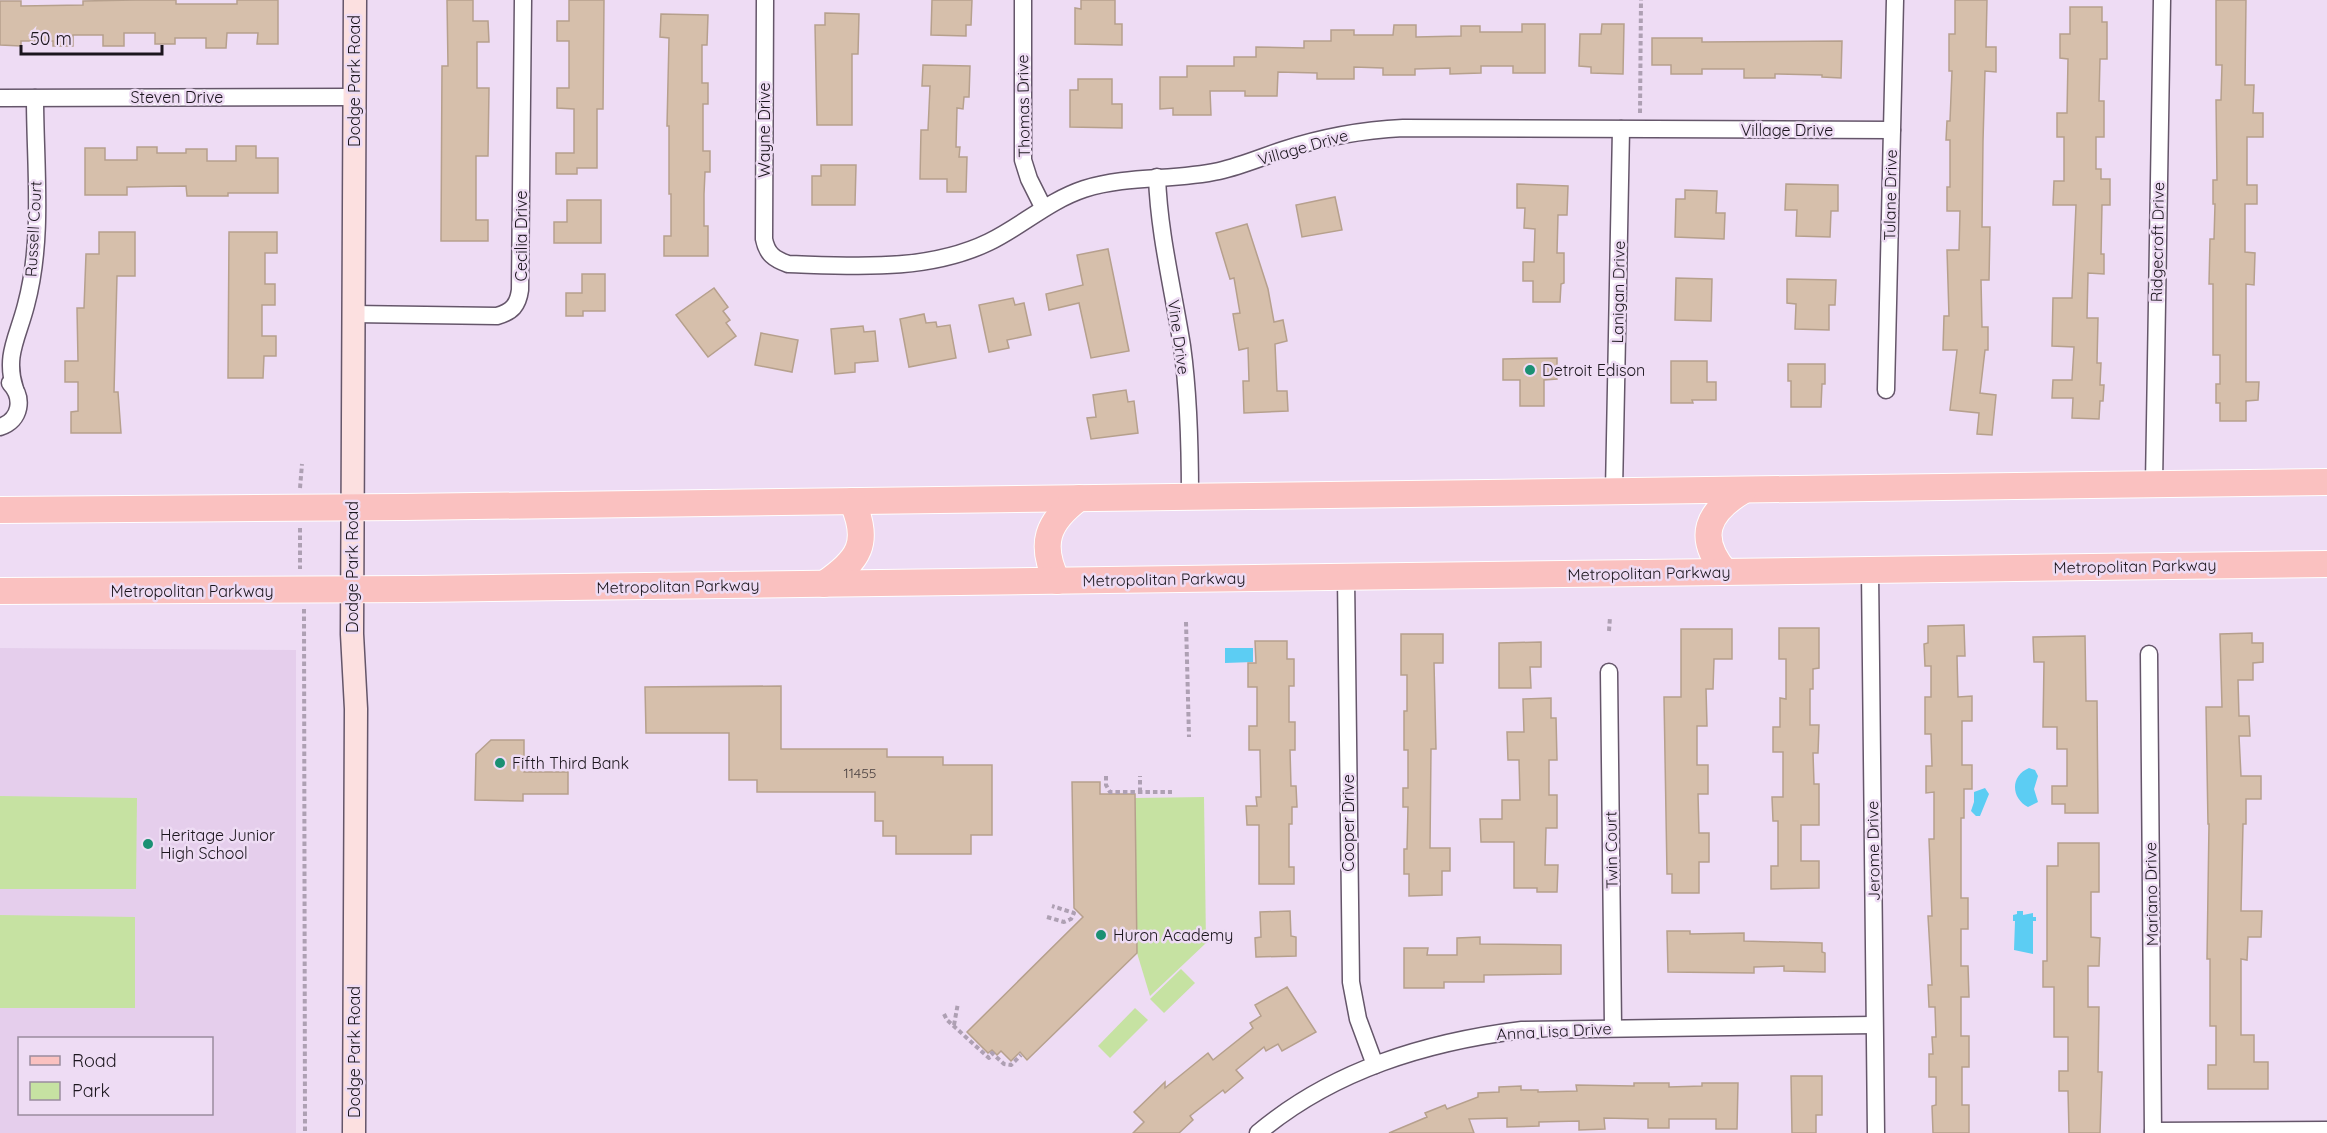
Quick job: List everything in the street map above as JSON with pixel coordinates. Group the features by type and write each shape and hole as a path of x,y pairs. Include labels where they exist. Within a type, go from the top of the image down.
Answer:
{"main road":[{"path":"0,510 2327,482"},
{"path":"1725,572 1714,559 1710,549 1709,528 1719,508 1744,490"},
{"path":"1057,581 1048,558 1049,535 1054,521 1079,498"},
{"path":"824,584 848,566 861,545 861,525 852,501"},
{"name":"Metropolitan Parkway","path":"0,591 352,590 2327,564"}],"street":[{"name":"Dodge Park Road","path":"354,1133 356,709 352,640 352,507 355,0"},
{"name":"Cecilia Drive","path":"353,315 497,316 515,307 520,290 523,0"},
{"name":"Wayne Drive","path":"765,0 764,239 766,249 772,257"},
{"name":"Thomas Drive","path":"1023,0 1022,153 1027,174 1043,207"},
{"name":"Tulane Drive","path":"1886,390 1895,0"},
{"name":"Ridgecroft Drive","path":"2154,484 2162,0"},
{"name":"Steven Drive","path":"0,98 354,97"},
{"name":"Russell Court","path":"0,427 12,420 19,405 5,362 27,302 34,258 36,216 34,98"},
{"name":"Village Drive","path":"772,257 785,263 799,264 921,263 958,254 990,242 1055,200 1086,188 1117,182 1200,175 1220,171 1300,145 1358,131 1403,128 1892,130"},
{"name":"Lanigan Drive","path":"1614,491 1621,129"},
{"name":"Vine Drive","path":"1157,177 1160,225 1170,273 1186,382 1190,497"},
{"path":"0,379 10,383 15,389"},
{"name":"Jerome Drive","path":"1870,570 1876,1133"},
{"name":"Cooper Drive","path":"1346,577 1351,982 1358,1019 1376,1065"},
{"name":"Mariano Drive","path":"2149,654 2153,1132"},
{"name":"Twin Court","path":"1609,672 1613,1027"},
{"name":"Anna Lisa Drive","path":"1258,1133 1320,1089 1376,1065 1434,1045 1483,1035 1522,1030 1613,1027 1875,1025"},
{"path":"2153,1132 2327,1130"}],"path":[{"path":"1640,117 1641,0"},
{"path":"300,479 302,464"},
{"path":"300,528 300,573"},
{"path":"1609,631 1610,617"},
{"path":"305,621 305,1133"},
{"path":"1186,622 1189,737"},
{"path":"1106,776 1106,785 1110,792 1172,792"},
{"path":"1140,776 1145,800"},
{"path":"1047,917 1064,922 1071,919 1075,912 1052,906"},
{"path":"954,1025 958,1003"},
{"path":"944,1014 989,1058 993,1053 1001,1062 1008,1065 1014,1064 1021,1055"}],"shaded area":[{"name":"Heritage Junior High School","path":"0,648 296,650 296,1133 0,1133"}],"green space":[{"path":"0,796 137,798 136,889 0,889"},
{"path":"1204,797 1206,943 1150,996 1137,953 1135,798"},
{"path":"0,915 135,917 135,1008 0,1008"},
{"path":"1181,969 1195,983 1164,1013 1150,999"},
{"path":"1135,1008 1148,1020 1110,1058 1098,1046"}],"water":[{"path":"1225,648 1253,648 1253,662 1225,663"},
{"path":"2029,768 2035,770 2038,776 2034,789 2038,802 2028,807 2018,798 2015,787 2018,776"},
{"path":"1985,788 1989,794 1980,816 1976,816 1971,811 1974,792"},
{"path":"2017,911 2023,911 2023,915 2033,913 2033,917 2036,917 2036,921 2033,921 2033,954 2014,950 2015,921 2013,921 2013,915 2017,914"}],"building":[{"path":"176,0 176,4 237,4 237,0 278,0 278,44 257,44 258,33 227,33 226,48 206,48 206,38 175,38 175,44 155,44 155,33 124,33 124,46 103,46 103,35 73,35 73,46 53,46 53,41 21,41 21,46 0,45 0,1 21,1 21,6 83,5 83,1"},
{"path":"447,0 473,0 473,21 488,21 489,42 477,42 477,88 489,88 488,156 476,156 476,220 488,220 488,241 441,241 442,66 448,66"},
{"path":"569,0 604,0 603,109 597,109 597,168 577,168 577,174 556,174 556,153 574,153 574,109 557,108 557,88 569,88 569,41 557,41 557,21 569,21"},
{"path":"932,0 972,0 971,25 966,25 966,36 931,35"},
{"path":"1081,0 1115,0 1115,24 1122,24 1122,45 1075,44 1075,8 1081,9"},
{"path":"1955,0 1987,0 1986,47 1996,47 1996,72 1985,71 1982,227 1990,227 1989,280 1981,280 1982,327 1988,327 1988,350 1985,350 1980,393 1996,395 1992,435 1977,434 1979,413 1950,410 1957,350 1943,350 1944,316 1949,316 1947,250 1959,250 1960,211 1947,211 1947,187 1950,187 1950,140 1946,140 1947,121 1950,121 1952,71 1949,71 1949,34 1955,34"},
{"path":"2216,0 2246,0 2245,85 2254,85 2253,113 2263,113 2263,137 2247,137 2247,185 2257,185 2257,204 2245,204 2245,252 2255,253 2254,285 2246,284 2246,382 2259,382 2258,400 2246,401 2246,421 2220,421 2220,403 2216,403 2216,384 2220,384 2220,355 2213,355 2213,284 2209,284 2210,239 2214,239 2213,180 2217,180 2216,100 2221,100 2222,65 2216,65"},
{"path":"2070,7 2102,7 2102,22 2107,22 2107,59 2100,59 2099,101 2104,101 2104,137 2096,137 2096,169 2101,169 2101,179 2110,179 2110,205 2102,205 2101,254 2104,254 2104,274 2088,273 2087,318 2098,318 2097,363 2101,363 2100,385 2104,385 2099,419 2072,418 2073,398 2052,398 2053,380 2072,380 2074,347 2052,346 2053,298 2072,298 2076,205 2053,205 2054,181 2064,181 2064,137 2057,137 2057,113 2067,113 2068,59 2060,58 2060,34 2070,34"},
{"path":"825,13 859,14 858,54 852,54 852,125 817,125 815,25 825,25"},
{"path":"661,14 708,15 707,45 702,45 702,83 708,83 708,104 703,104 703,151 710,151 710,172 705,172 704,194 704,226 708,226 708,256 664,256 664,236 671,236 671,194 669,194 669,126 667,126 669,38 660,37"},
{"path":"1522,24 1545,24 1545,73 1513,73 1513,66 1481,66 1481,73 1450,74 1450,68 1415,69 1415,75 1383,75 1383,68 1354,67 1354,79 1317,79 1317,73 1278,72 1277,96 1245,96 1245,91 1210,91 1211,115 1173,115 1173,108 1160,109 1160,77 1187,77 1187,66 1234,66 1234,57 1256,57 1256,47 1304,48 1304,41 1331,41 1331,30 1354,30 1354,35 1393,35 1394,25 1416,25 1416,37 1461,36 1461,26 1480,26 1480,32 1522,32"},
{"path":"1602,24 1624,24 1623,74 1591,73 1591,67 1579,66 1580,34 1601,34"},
{"path":"1652,38 1702,38 1702,42 1842,41 1841,78 1822,77 1822,75 1775,74 1775,78 1744,78 1744,69 1702,69 1702,74 1671,74 1671,65 1652,65"},
{"path":"923,65 970,66 969,97 964,97 963,109 957,108 956,147 960,147 959,157 967,157 966,192 947,192 947,179 920,179 921,130 928,130 930,86 922,86"},
{"path":"1078,79 1112,79 1112,104 1122,104 1122,128 1070,127 1070,90 1078,90"},
{"path":"236,146 256,146 256,158 278,158 278,193 187,196 186,186 127,187 127,195 85,195 85,148 105,148 105,160 137,160 137,147 157,147 157,153 186,153 186,149 207,149 207,161 236,161"},
{"path":"821,165 856,165 855,205 812,205 812,176 821,176"},
{"path":"1517,184 1568,186 1567,215 1558,215 1557,253 1564,253 1564,283 1561,284 1560,302 1533,302 1533,281 1523,281 1523,262 1534,262 1535,229 1524,228 1525,208 1517,208"},
{"path":"1786,184 1838,185 1838,211 1831,211 1830,237 1796,236 1797,210 1785,210"},
{"path":"1685,190 1717,191 1716,213 1725,213 1724,239 1675,237 1676,199 1685,199"},
{"path":"1335,197 1342,230 1302,237 1296,205"},
{"path":"567,200 601,200 601,243 554,243 554,222 567,222"},
{"path":"1247,224 1268,289 1274,322 1283,320 1287,341 1275,344 1277,391 1287,391 1288,411 1244,413 1243,381 1249,381 1248,348 1239,350 1233,314 1240,313 1234,278 1230,279 1216,233"},
{"path":"99,232 135,232 135,276 117,276 114,392 118,392 121,433 71,433 71,412 78,411 78,382 65,382 65,361 78,361 77,308 84,308 86,254 99,254"},
{"path":"229,232 277,232 277,253 265,253 265,284 275,284 275,305 262,305 262,336 276,336 276,356 264,356 263,378 228,378"},
{"path":"1108,249 1129,351 1091,358 1079,303 1049,310 1046,294 1083,285 1077,255"},
{"path":"582,274 605,274 605,311 583,311 583,316 566,316 566,293 582,293"},
{"path":"1676,278 1712,279 1711,321 1675,320"},
{"path":"1787,279 1836,280 1835,305 1829,305 1829,330 1795,329 1796,304 1787,303"},
{"path":"714,288 728,307 723,311 730,320 726,323 736,336 708,357 676,315"},
{"path":"1013,298 1015,305 1024,303 1031,335 1007,340 1009,348 989,352 979,305"},
{"path":"924,314 926,323 936,322 937,327 950,325 956,358 909,367 900,319"},
{"path":"863,326 864,332 875,331 878,361 855,363 855,372 835,374 831,329"},
{"path":"761,333 798,340 792,372 755,365"},
{"name":"Detroit Edison","path":"1557,358 1557,379 1544,380 1544,406 1520,406 1520,380 1503,380 1503,359"},
{"path":"1671,361 1707,361 1707,382 1716,382 1716,400 1671,403"},
{"path":"1788,364 1825,364 1825,384 1822,384 1821,407 1791,407 1791,381 1788,381"},
{"path":"1126,390 1128,402 1134,401 1138,433 1091,439 1087,418 1096,417 1093,395"},
{"path":"1964,625 1965,656 1957,656 1958,697 1972,696 1972,721 1962,721 1962,765 1972,765 1972,789 1964,789 1964,818 1961,818 1961,898 1968,898 1968,929 1961,929 1961,966 1968,966 1969,997 1961,997 1961,1036 1969,1036 1969,1067 1962,1067 1962,1105 1969,1105 1969,1133 1933,1133 1932,1106 1936,1105 1936,1077 1929,1077 1929,1054 1933,1054 1932,1037 1936,1037 1935,1007 1929,1007 1928,985 1932,985 1928,916 1932,916 1929,839 1934,839 1934,792 1926,793 1926,766 1932,766 1931,734 1925,734 1925,697 1931,697 1931,666 1925,666 1924,644 1928,643 1928,626"},
{"path":"1779,628 1819,628 1819,668 1813,669 1813,689 1810,689 1810,725 1819,725 1818,753 1813,753 1814,784 1819,784 1819,825 1801,825 1801,861 1819,861 1819,888 1771,889 1771,866 1778,866 1778,821 1773,821 1772,797 1783,797 1783,752 1773,752 1773,727 1780,727 1780,698 1786,699 1786,659 1779,659"},
{"path":"1681,629 1732,629 1732,659 1714,659 1713,689 1706,689 1707,726 1697,726 1697,765 1708,765 1708,794 1698,794 1699,833 1709,833 1709,862 1699,862 1699,893 1672,893 1672,874 1667,874 1664,697 1681,697"},
{"path":"2252,633 2252,643 2263,643 2263,662 2253,663 2253,680 2238,680 2239,716 2249,716 2250,736 2239,736 2241,776 2261,776 2261,799 2246,799 2246,824 2243,824 2241,911 2262,911 2261,937 2248,937 2247,960 2241,959 2241,1035 2254,1035 2254,1062 2268,1062 2268,1089 2208,1089 2208,1065 2216,1065 2216,1026 2210,1026 2210,959 2207,959 2209,824 2206,707 2222,707 2220,634"},
{"path":"1401,634 1443,634 1443,663 1434,663 1436,749 1431,749 1430,848 1450,848 1450,871 1442,871 1442,895 1409,896 1409,874 1404,874 1408,807 1403,807 1403,788 1408,788 1408,750 1404,750 1407,675 1401,675"},
{"path":"2085,636 2086,701 2097,701 2098,813 2065,813 2065,804 2052,804 2052,786 2067,786 2067,749 2057,749 2057,727 2043,727 2044,662 2034,662 2033,637"},
{"path":"1255,641 1287,641 1287,659 1294,659 1294,686 1289,686 1289,722 1295,722 1295,750 1290,750 1291,786 1296,786 1297,807 1292,807 1292,824 1289,824 1289,867 1294,867 1294,884 1259,884 1259,825 1247,825 1246,806 1257,806 1256,797 1261,797 1260,750 1249,750 1249,726 1257,726 1257,687 1248,687 1248,663 1256,663"},
{"path":"1541,642 1541,667 1530,667 1531,688 1499,688 1499,643"},
{"path":"781,686 781,749 887,749 887,757 943,757 943,765 992,765 992,835 971,835 971,854 896,854 896,836 883,836 883,821 875,821 875,792 757,792 757,780 729,780 729,733 646,733 645,687"},
{"path":"1551,698 1551,718 1556,718 1557,760 1549,760 1549,795 1557,795 1557,828 1546,828 1545,865 1558,865 1557,892 1537,892 1537,888 1514,888 1514,842 1481,842 1480,819 1502,819 1502,800 1520,800 1519,760 1508,760 1507,732 1524,732 1523,699"},
{"name":"Fifth Third Bank","path":"491,740 524,740 524,772 568,772 568,794 523,794 523,801 475,800 476,754"},
{"name":"Huron Academy","path":"1072,782 1100,782 1100,794 1135,794 1137,953 1027,1060 1020,1052 1011,1061 1001,1051 997,1055 992,1050 988,1053 967,1032 1083,917 1074,908"},
{"path":"2058,843 2099,843 2099,892 2091,892 2091,937 2100,938 2099,966 2088,966 2088,1007 2099,1007 2098,1072 2102,1072 2100,1133 2069,1133 2068,1091 2059,1091 2059,1071 2068,1071 2068,1037 2054,1037 2054,987 2043,987 2043,961 2047,961 2047,866 2058,866"},
{"path":"1290,911 1291,936 1296,937 1296,956 1256,957 1255,938 1261,937 1260,912"},
{"path":"1667,931 1690,931 1690,934 1744,933 1744,941 1822,943 1822,952 1825,953 1825,972 1784,971 1784,966 1754,967 1754,973 1668,972"},
{"path":"1480,937 1480,944 1561,945 1561,974 1484,975 1484,982 1444,982 1444,988 1404,988 1404,948 1428,948 1427,955 1457,955 1457,938"},
{"path":"1287,987 1316,1032 1282,1051 1278,1044 1266,1051 1264,1047 1236,1070 1243,1078 1225,1093 1223,1090 1190,1116 1193,1120 1179,1133 1133,1133 1144,1122 1134,1112 1165,1082 1165,1088 1208,1053 1213,1060 1253,1028 1250,1023 1261,1016 1255,1005"},
{"path":"1791,1076 1822,1076 1822,1115 1816,1115 1816,1133 1792,1133"},
{"path":"1634,1083 1669,1083 1669,1087 1702,1086 1702,1083 1738,1083 1737,1129 1716,1129 1716,1119 1669,1119 1669,1128 1648,1128 1648,1119 1604,1118 1605,1129 1579,1130 1579,1121 1539,1122 1539,1126 1507,1127 1507,1118 1469,1119 1474,1133 1389,1133 1427,1117 1425,1113 1445,1105 1447,1109 1478,1097 1478,1093 1499,1092 1499,1087 1521,1086 1521,1090 1538,1090 1538,1092 1577,1091 1576,1085 1634,1086"}],"place":[{"name":"Detroit Edison","path":"1530,370"},
{"name":"Fifth Third Bank","path":"500,763"},
{"name":"Heritage Junior High School","path":"148,844"},
{"name":"Huron Academy","path":"1101,935"}]}
